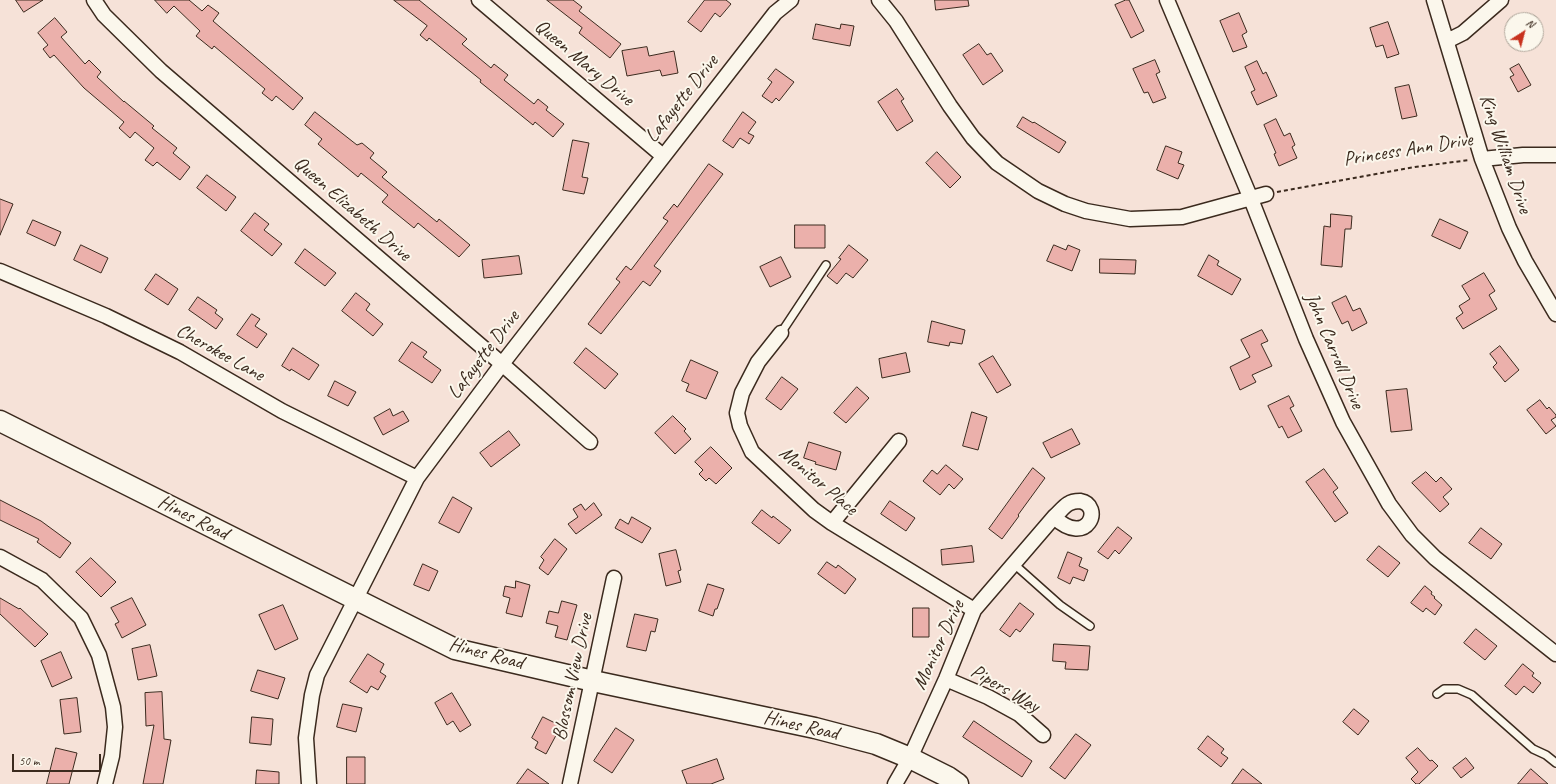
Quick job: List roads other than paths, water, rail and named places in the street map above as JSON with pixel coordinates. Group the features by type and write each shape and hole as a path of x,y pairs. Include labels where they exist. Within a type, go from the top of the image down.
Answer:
{"street":[{"name":"Queen Elizabeth Drive","path":"94,0 104,15 161,70 502,364 590,442"},
{"name":"Queen Mary Drive","path":"479,0 662,156"},
{"name":"Lafayette Drive","path":"309,784 306,738 312,695 317,675 417,478 502,364 662,156 775,13 791,0"},
{"path":"879,0 896,21 950,106 973,138 997,163 1038,191 1065,204 1086,211 1130,219 1182,218 1266,194"},
{"name":"John Carroll Drive","path":"1167,0 1251,199 1306,339 1337,408 1389,504 1412,535 1435,558 1556,654"},
{"name":"King William Drive","path":"1434,0 1482,159 1509,228 1556,314"},
{"path":"1447,40 1463,32 1501,0"},
{"name":"Princess Ann Drive","path":"1482,159 1524,155 1556,155"},
{"name":"Cherokee Lane","path":"0,271 106,316 180,352 282,411 417,478"},
{"name":"Monitor Place","path":"781,333 758,362 742,393 737,413 740,426 752,452 814,510 832,523 974,610"},
{"name":"Hines Road","path":"0,421 455,649 593,681 815,728 876,744 910,758 948,777 958,784"},
{"path":"832,523 899,441"},
{"name":"Monitor Drive","path":"896,784 910,758 946,679 974,610 1054,517"},
{"path":"0,557 42,580 53,590 81,618 99,655 113,707 115,727 112,756 105,784"},
{"name":"Blossom View Drive","path":"570,784 614,578"},
{"name":"Pipers Way","path":"946,679 988,697 1019,714 1043,735"}],"lane":[{"path":"781,333 826,265"},
{"path":"1014,564 1060,605 1090,626"},
{"path":"1438,694 1444,689 1458,689 1472,695 1533,749 1546,755 1556,763"}]}
